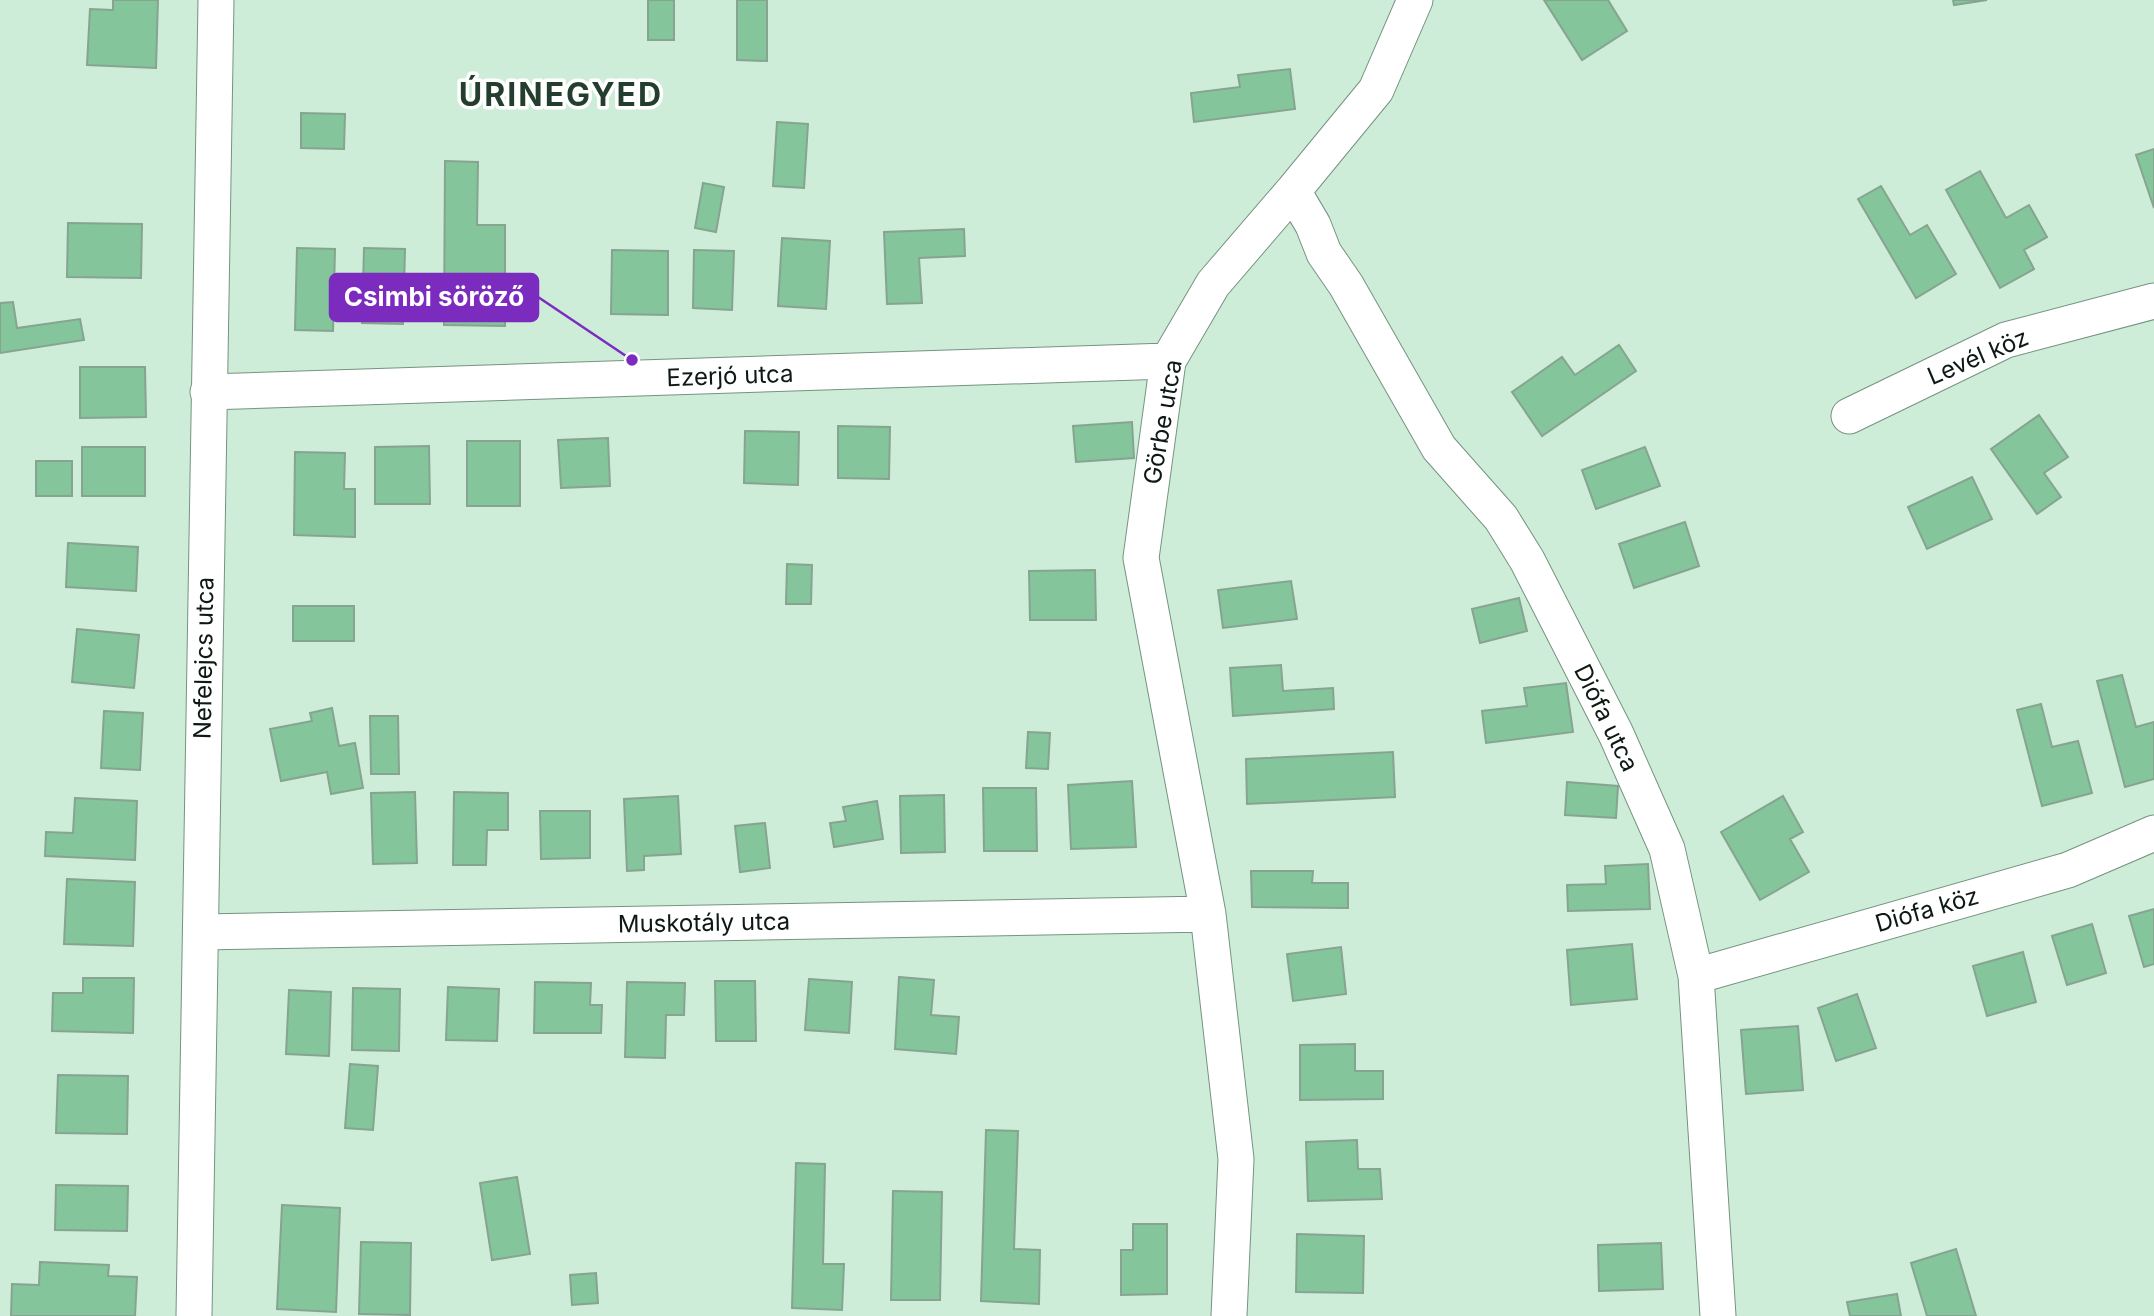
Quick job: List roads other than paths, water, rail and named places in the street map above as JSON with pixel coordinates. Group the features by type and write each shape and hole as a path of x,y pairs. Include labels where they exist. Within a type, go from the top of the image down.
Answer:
{"street":[{"name":"Nefelejcs utca","path":"194,1316 216,0"},
{"name":"Görbe utca","path":"1229,1316 1236,1159 1208,914 1141,558 1168,361 1213,284 1376,89 1415,0"},
{"name":"Diófa utca","path":"1293,191 1313,225 1324,253 1346,285 1439,447 1500,518 1527,560 1616,734 1667,849 1696,976 1718,1316"},
{"name":"Levél köz","path":"1849,416 2006,340 2154,301"},
{"name":"Ezerjó utca","path":"208,392 1168,361"},
{"name":"Diófa köz","path":"1696,976 2068,870 2154,833"},
{"name":"Muskotály utca","path":"201,932 1208,914"}],"place":[{"name":"Csimbi söröző","path":"632,360"}],"district":[{"name":"ÚRINEGYED","path":"561,95"}]}
